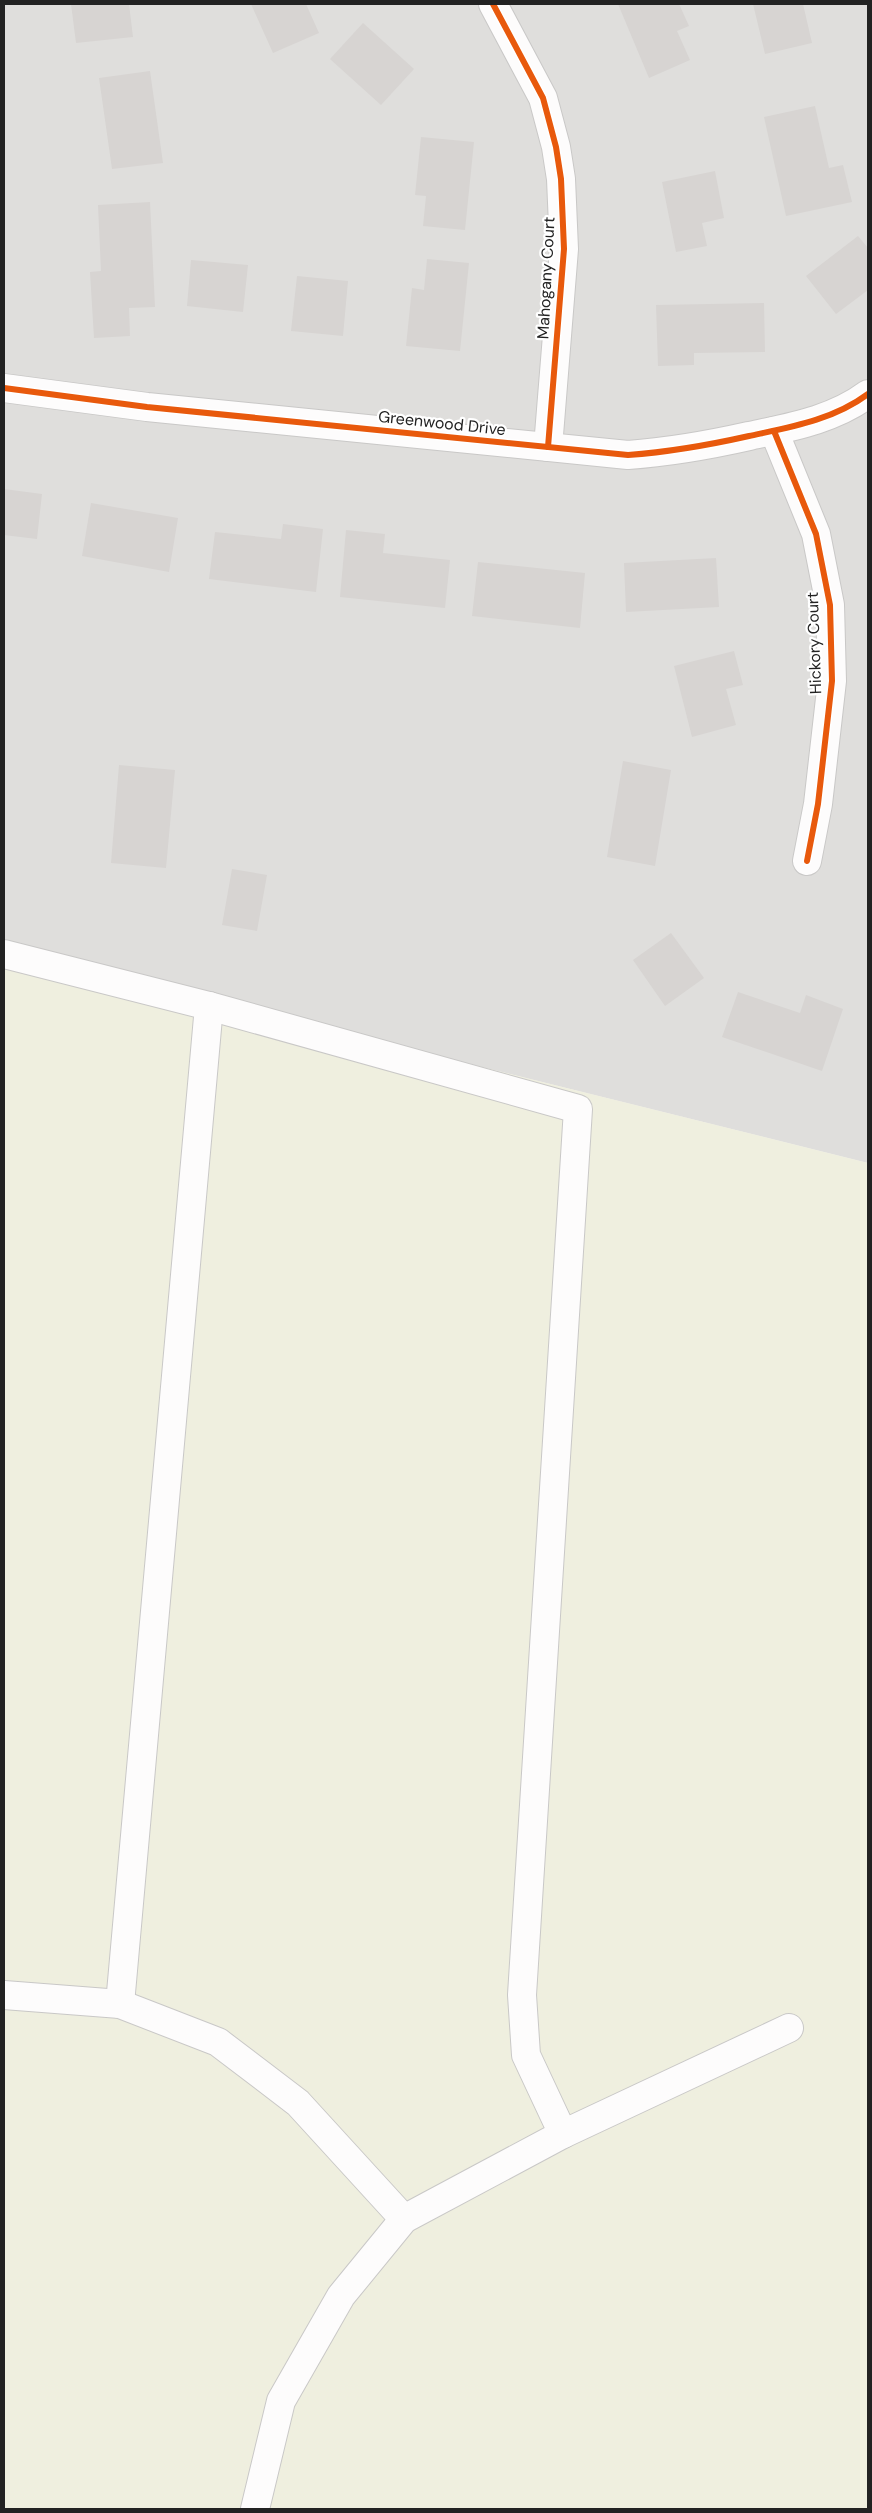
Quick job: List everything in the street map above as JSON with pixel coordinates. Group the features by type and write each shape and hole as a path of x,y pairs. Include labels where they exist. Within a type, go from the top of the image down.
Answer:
{"street":[{"name":"Mahogany Court","path":"493,4 542,98 556,147 561,179 564,249 548,447"},
{"name":"Greenwood Drive","path":"4,388 147,407 628,455 680,451 810,424 859,401 868,394"},
{"name":"Hickory Court","path":"774,431 816,534 830,606 832,681 818,804 807,861"},
{"path":"4,954 209,1006 578,1109 522,1995 526,2054 563,2134"},
{"path":"120,2004 209,1006"},
{"path":"4,1995 120,2004 218,2042 298,2103 404,2219"},
{"path":"256,2509 281,2401 341,2296 404,2219 563,2134 789,2028"}],"shaded area":[{"path":"4,4 868,4 868,1163 4,948"}],"green space":[{"path":"4,948 868,1163 868,2509 4,2509"}],"building":[{"path":"71,4 129,4 133,37 76,43"},
{"path":"251,4 306,4 319,33 273,53"},
{"path":"618,4 679,4 689,26 677,31 690,60 649,78"},
{"path":"753,4 803,4 812,43 765,54"},
{"path":"363,23 414,69 381,105 330,59"},
{"path":"150,71 163,163 112,169 99,78"},
{"path":"815,106 829,168 843,165 852,202 786,216 764,117"},
{"path":"421,137 474,142 465,230 423,226 426,196 415,195"},
{"path":"715,171 724,218 702,223 707,246 676,252 662,182"},
{"path":"150,202 155,307 129,308 130,336 94,338 90,272 101,271 98,205"},
{"path":"858,236 868,248 868,290 836,314 806,276"},
{"path":"427,259 469,263 460,351 406,346 412,288 424,290"},
{"path":"191,260 248,265 243,312 187,306"},
{"path":"297,276 348,281 343,336 291,331"},
{"path":"764,303 765,352 694,353 694,365 658,366 656,305"},
{"path":"4,489 42,494 37,539 4,535"},
{"path":"91,503 178,518 169,572 82,556"},
{"path":"283,524 323,529 316,592 209,579 215,532 281,539"},
{"path":"346,530 385,534 383,553 450,560 445,608 340,597"},
{"path":"716,558 719,607 626,612 624,563"},
{"path":"478,562 585,573 580,628 472,616"},
{"path":"734,651 743,685 726,689 736,725 692,737 674,666"},
{"path":"623,761 671,770 655,866 607,857"},
{"path":"119,765 175,770 166,868 111,863"},
{"path":"232,869 267,875 257,931 222,925"},
{"path":"671,933 704,978 665,1006 633,960"},
{"path":"738,992 800,1013 806,995 843,1009 822,1071 722,1037"}],"cycle path":[{"path":"493,4 543,98 556,147 561,179 564,249 548,447"},
{"path":"4,388 147,407 628,455 704,445 796,426 841,410 868,394"},
{"path":"774,431 816,534 830,605 832,681 818,804 807,861"}]}
